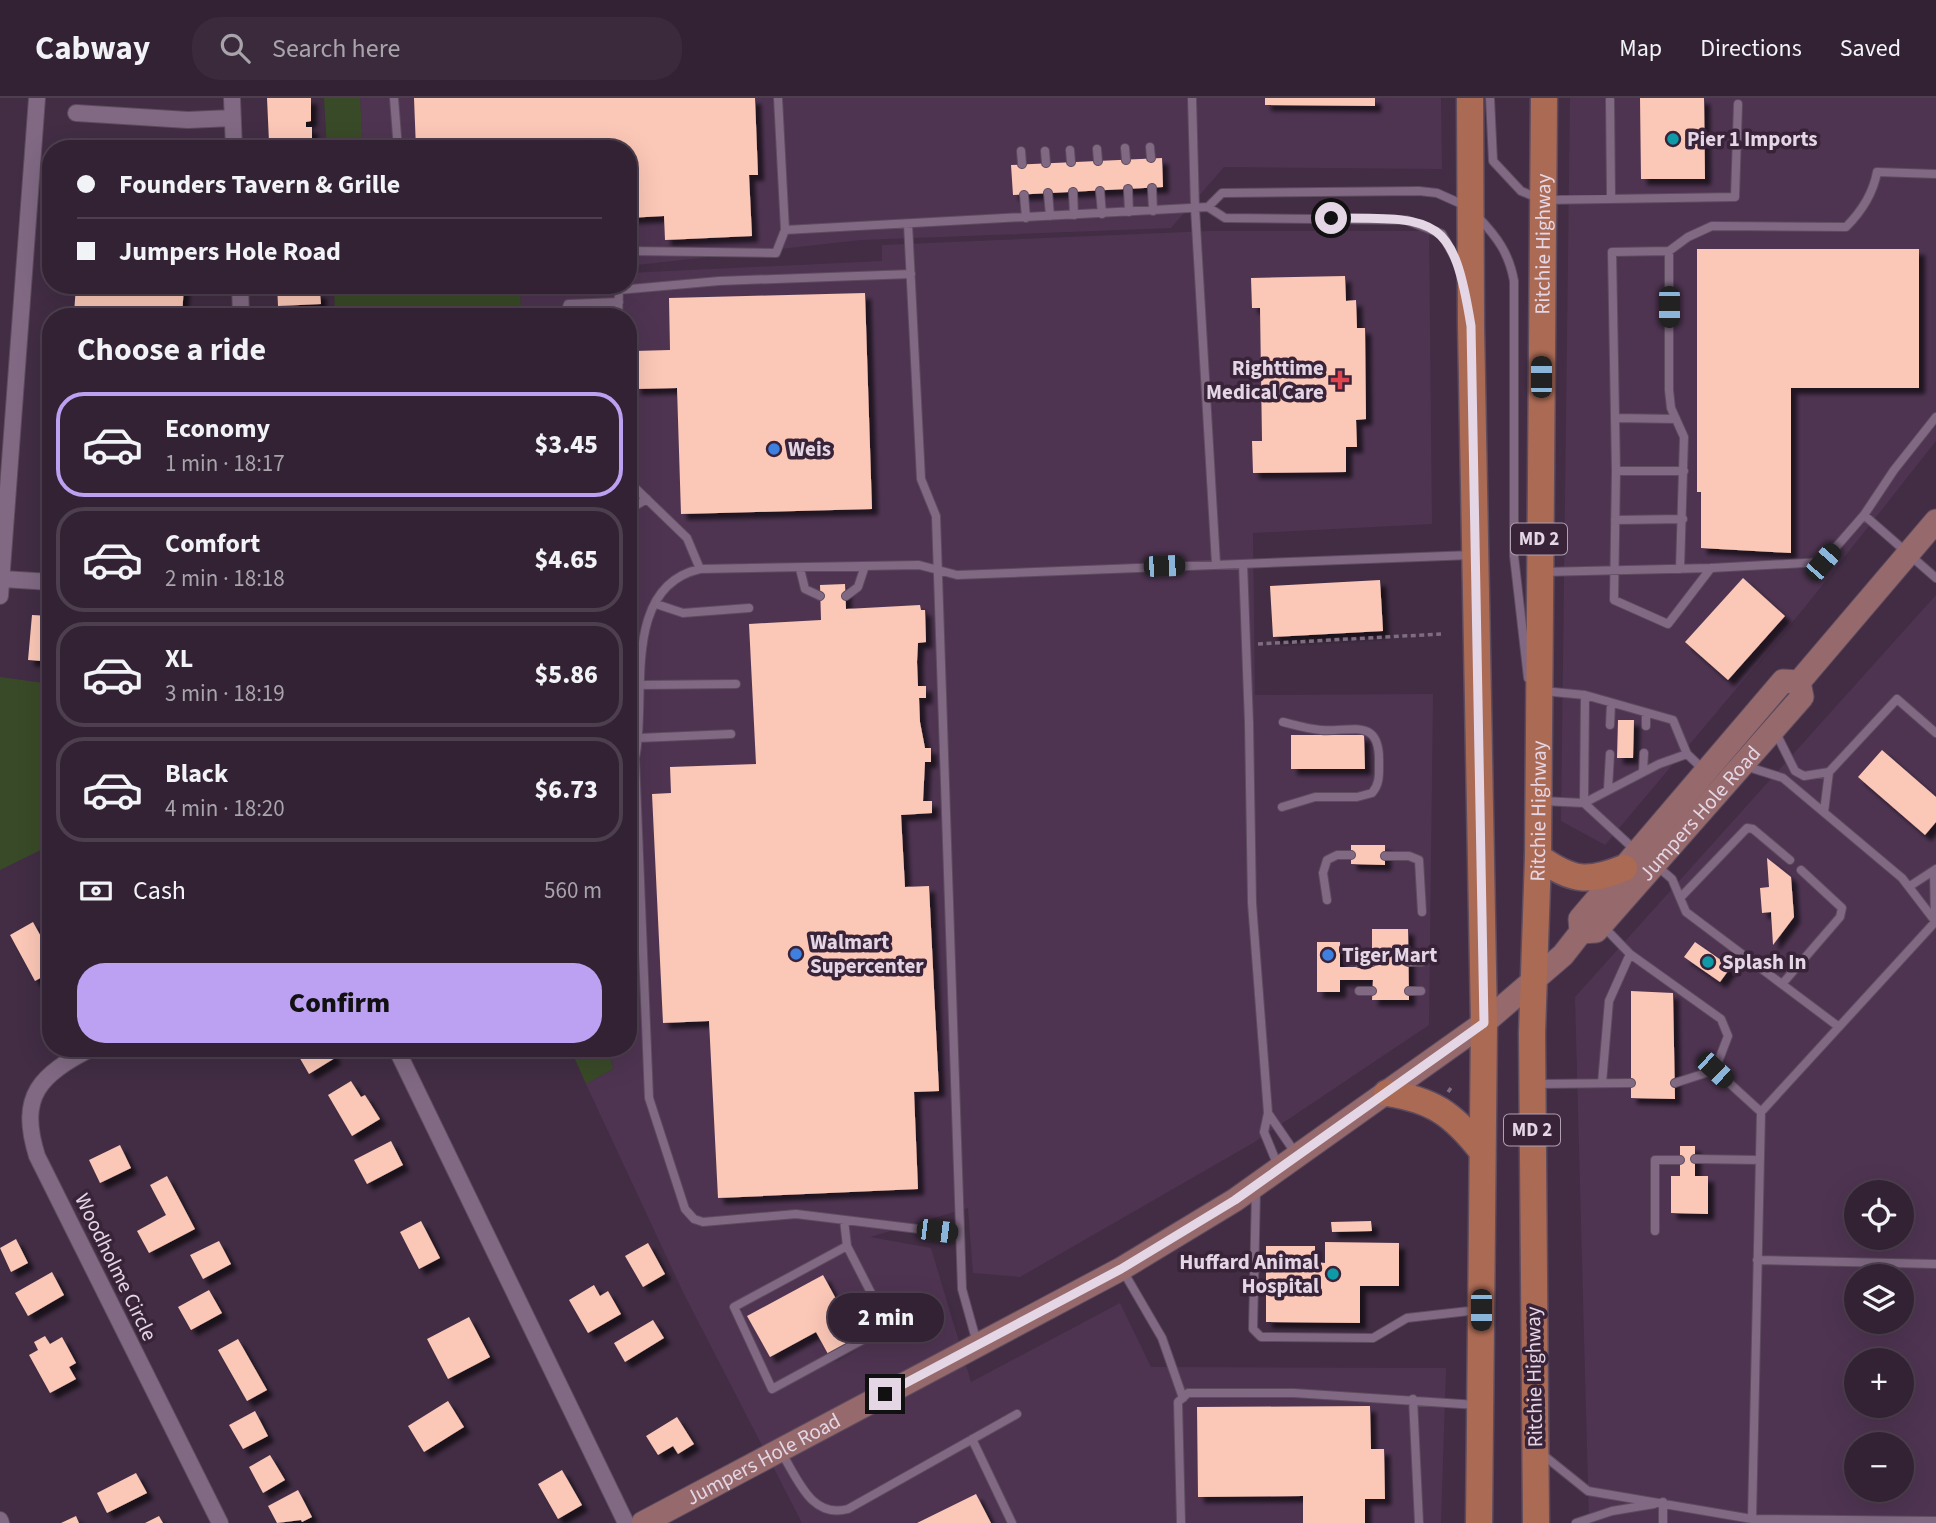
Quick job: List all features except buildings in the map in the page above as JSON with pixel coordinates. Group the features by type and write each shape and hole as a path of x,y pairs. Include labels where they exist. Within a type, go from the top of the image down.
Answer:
{"main road":[{"name":"MD 2","path":"1470,98 1469,208 1484,1023 1479,1523"},
{"name":"Ritchie Highway","path":"1536,1523 1532,979 1538,858 1544,98"},
{"name":"Jumpers Hole Road","path":"1592,928 1580,919 1742,766 1802,697 1800,682 1936,521"},
{"name":"Jumpers Hole Road","path":"643,1523 1121,1269 1256,1186 1484,1023 1592,928 1706,772 1783,681 1800,682"},
{"path":"1538,858 1567,875 1585,879 1598,878 1639,861"},
{"path":"1387,1093 1419,1098 1442,1110 1457,1121 1482,1151"}],"street":[{"path":"0,596 37,98"},
{"path":"232,98 233,140"},
{"path":"76,113 188,120 232,118"},
{"path":"3,579 42,581"},
{"name":"Woodholme Circle","path":"75,1057 59,1065 38,1086 31,1100 30,1134 37,1156 220,1523"},
{"path":"400,1057 626,1523"}],"lane":[{"path":"394,98 397,140"},
{"path":"637,251 776,253 785,230 778,98"},
{"path":"1192,98 1195,208 1216,564"},
{"path":"1490,98 1493,161 1521,191 1543,200 1735,197 1738,104"},
{"path":"1610,100 1611,199"},
{"path":"1150,147 1151,158"},
{"path":"1125,148 1126,160"},
{"path":"1097,149 1098,161"},
{"path":"1045,150 1046,163"},
{"path":"1070,150 1071,162"},
{"path":"1021,151 1022,164"},
{"path":"1711,568 1668,624 1614,600 1616,471 1612,252 1669,251 1688,236 1712,226 1846,227 1858,216 1874,189 1877,172 1936,174"},
{"path":"1152,188 1153,211"},
{"path":"1128,189 1129,212"},
{"path":"1100,191 1102,214"},
{"path":"1208,207 1222,193 1419,191 1437,193 1469,208 1497,237 1510,260 1514,281 1514,556 1537,750"},
{"path":"1073,192 1074,215"},
{"path":"1048,193 1050,216"},
{"path":"1024,195 1026,218"},
{"path":"785,230 1208,207 1224,218 1384,218 1427,226 1442,234 1458,260 1471,326"},
{"path":"908,224 921,479 936,516 962,1289 978,1345"},
{"path":"1669,251 1669,390 1671,408 1684,437 1680,569"},
{"path":"637,288 719,281 911,274"},
{"path":"619,308 620,294"},
{"path":"566,308 568,304 619,302"},
{"path":"1539,572 1823,562 1864,515 1894,470 1936,417"},
{"path":"1615,418 1676,419"},
{"path":"1616,471 1684,471"},
{"path":"637,490 687,538 700,569"},
{"path":"637,505 647,499"},
{"path":"1864,515 1936,578"},
{"path":"1615,520 1683,519"},
{"path":"637,748 640,644 656,604 681,577 700,569 919,565 957,575 1475,555"},
{"path":"1243,564 1252,903 1268,1113 1264,1132 1279,1170"},
{"path":"846,596 858,587 865,566"},
{"path":"800,569 805,589 820,596"},
{"path":"656,604 683,613 749,608"},
{"path":"640,685 736,684"},
{"path":"1538,690 1585,695 1673,720 1687,754 1706,772"},
{"path":"1585,695 1584,803 1639,861 1672,879 1686,912 1839,1027"},
{"path":"1824,812 1829,772 1897,699 1936,733"},
{"path":"1611,703 1611,725"},
{"path":"1646,713 1646,726"},
{"path":"1282,807 1315,797 1357,797 1372,793 1379,781 1380,748 1373,735 1366,731 1317,730 1283,722"},
{"path":"1774,729 1795,771 1804,776 1829,772"},
{"path":"639,738 731,734"},
{"path":"1643,771 1644,753"},
{"path":"1608,789 1610,754"},
{"path":"1538,800 1584,803 1643,771 1687,754"},
{"path":"1742,766 1783,778 1910,886 1936,921"},
{"path":"637,807 649,1098 685,1209 694,1219 704,1222 796,1214 960,1234"},
{"path":"1680,898 1747,828 1753,829 1790,860"},
{"path":"1327,900 1323,873 1327,860 1337,855 1351,855"},
{"path":"1385,856 1409,856 1419,860 1422,912"},
{"path":"1783,983 1840,917 1842,908 1801,870"},
{"path":"1910,886 1935,870"},
{"path":"1752,1519 1761,1112 1936,921 1935,870"},
{"path":"1592,928 1721,1019 1728,1036 1715,1070"},
{"path":"1602,1083 1609,1001 1630,954"},
{"path":"1359,963 1372,962"},
{"path":"1408,962 1422,962"},
{"path":"1359,991 1373,991"},
{"path":"1409,991 1421,991"},
{"path":"1715,1070 1761,1112"},
{"path":"1675,1083 1715,1070"},
{"path":"1532,1084 1631,1083"},
{"path":"1268,1113 1298,1156"},
{"path":"1695,1158 1760,1160"},
{"path":"1655,1231 1656,1160 1680,1160"},
{"path":"1256,1186 1253,1329 1261,1337 1373,1338 1407,1318 1481,1310"},
{"path":"844,1220 847,1247 888,1326 772,1389 734,1307 847,1247"},
{"path":"1757,1260 1936,1264"},
{"path":"1121,1269 1162,1338 1183,1398"},
{"path":"1181,1523 1178,1402 1188,1393 1294,1393 1480,1405"},
{"path":"1413,1399 1419,1523"},
{"path":"780,1450 811,1499 823,1510 833,1513 848,1508 1017,1414"},
{"path":"972,1439 1012,1523"},
{"path":"1535,1448 1588,1491 1663,1502 1725,1519 1936,1521"},
{"path":"1576,1523 1605,1513 1663,1502"},
{"path":"1663,1502 1663,1523"}],"path":[{"path":"1245,644 1441,634"},
{"path":"1450,1079 1451,1086"}],"shaded area":[{"path":"360,98 1441,98 1442,169 1224,167 1171,228 861,240 637,265 637,140 362,140"},
{"path":"1570,98 1936,98 1936,441 1805,607 1605,845 1561,821"},
{"path":"1210,231 1429,231 1432,524 1253,533 1255,695 1433,694 1429,1025 1253,1143 1020,1277 973,1273 968,1208 870,1237 931,1248 971,1382 1120,1303 1151,1367 1446,1368 1441,1523 802,1523 683,1292 586,1084 613,1069 610,1057 637,1057 637,308 521,308 520,294 637,294 637,273 882,261 882,245"},
{"path":"1936,595 1936,1523 1589,1523 1575,997"}],"green space":[{"path":"324,98 360,98 362,140 326,140"},
{"path":"334,294 520,294 521,308 335,308"},
{"path":"0,677 42,683 42,849 0,870"},
{"path":"574,1057 610,1057 613,1069 586,1084"}],"place":[{"name":"Pier 1 Imports","path":"1673,139"},
{"name":"Righttime Medical Care","path":"1340,380"},
{"name":"Weis","path":"774,449"},
{"name":"Walmart Supercenter","path":"796,954"},
{"name":"Tiger Mart","path":"1328,955"},
{"name":"Splash In","path":"1708,962"},
{"name":"Huffard Animal Hospital","path":"1333,1274"}],"route":[{"path":"885,1394 1121,1269 1235,1200 1484,1023 1471,326 1462,274 1451,246 1442,234 1427,226 1384,218 1331,218"}]}
